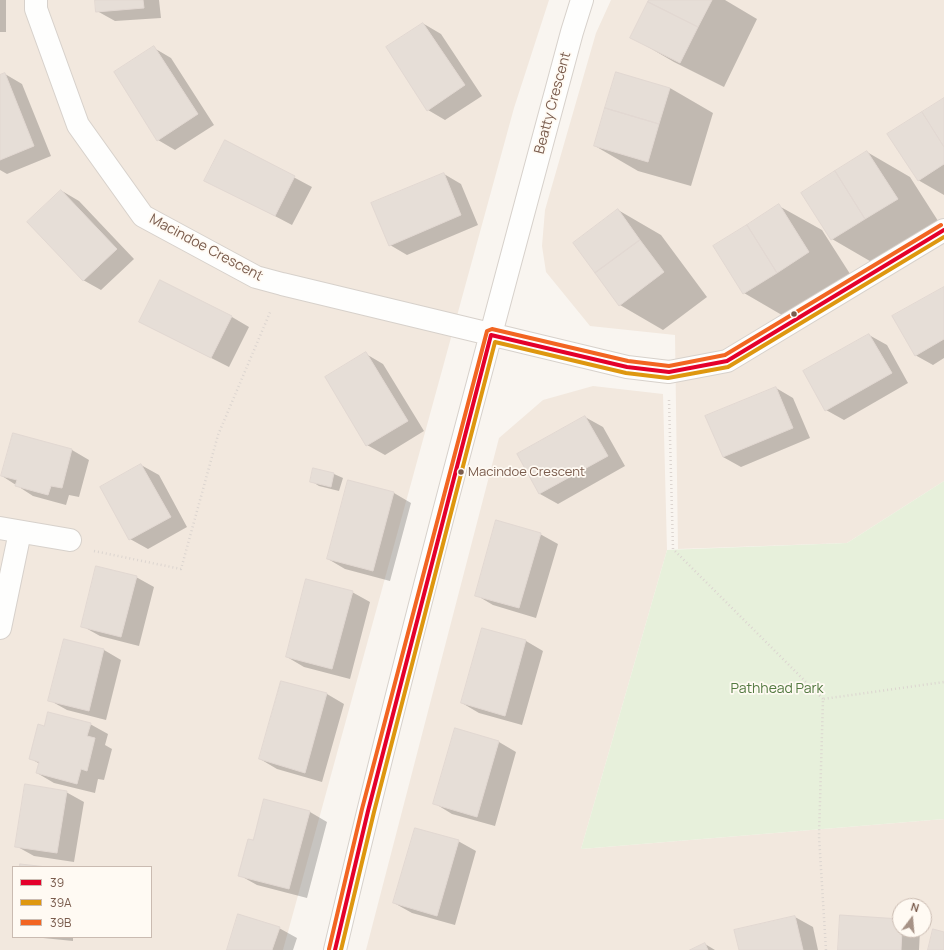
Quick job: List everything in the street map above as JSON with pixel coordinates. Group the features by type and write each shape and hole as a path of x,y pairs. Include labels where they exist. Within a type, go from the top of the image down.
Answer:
{"street":[{"name":"Macindoe Crescent","path":"36,0 36,9 78,125 143,216 256,277 282,284 627,367 669,372 727,361 944,230"},
{"name":"Beatty Crescent","path":"335,950 368,811 491,335 572,32 582,0"},
{"path":"0,628 10,530 70,540"}],"path":[{"path":"70,540 85,549 181,569 218,435 282,284"},
{"path":"669,372 673,549 824,699 819,836 826,950"},
{"path":"824,699 944,682"}],"shaded area":[{"path":"0,0 549,0 514,108 283,950 0,950"},
{"path":"611,0 944,0 944,481 847,543 678,549 675,335 590,326 546,272 542,246 545,210 596,33"},
{"path":"593,386 663,394 667,550 581,849 944,819 944,950 366,950 499,438 543,400"}],"green space":[{"name":"Pathhead Park","path":"944,481 944,819 581,849 667,550 847,543"}],"building":[{"path":"95,0 143,0 144,8 96,12"},
{"path":"649,0 712,0 698,27 648,2"},
{"path":"648,2 698,27 680,63 630,38"},
{"path":"423,23 465,85 427,111 386,47"},
{"path":"154,46 198,114 157,141 114,72"},
{"path":"616,72 670,88 659,124 605,108"},
{"path":"5,73 34,146 0,160 0,75"},
{"path":"944,98 944,147 922,112"},
{"path":"605,108 659,124 648,162 594,146"},
{"path":"922,112 944,147 944,164 918,181 887,134"},
{"path":"225,140 295,176 275,216 204,181"},
{"path":"867,151 898,199 865,219 835,171"},
{"path":"835,171 865,219 831,240 801,193"},
{"path":"444,173 461,215 389,246 371,203"},
{"path":"61,190 117,249 83,281 27,222"},
{"path":"779,204 809,252 777,273 747,225"},
{"path":"618,209 640,240 595,273 573,243"},
{"path":"747,225 777,273 743,294 713,246"},
{"path":"640,240 664,272 619,306 595,273"},
{"path":"160,280 232,316 211,358 139,322"},
{"path":"944,287 944,339 915,356 892,316"},
{"path":"869,334 892,373 825,411 803,371"},
{"path":"366,352 408,421 366,446 325,377"},
{"path":"776,387 793,428 723,457 705,416"},
{"path":"585,416 608,456 539,494 517,454"},
{"path":"13,433 72,449 62,488 51,486 48,495 15,486 17,480 1,476"},
{"path":"141,464 171,517 129,540 100,487"},
{"path":"313,468 334,473 331,487 310,482"},
{"path":"348,480 394,492 373,571 327,559"},
{"path":"496,520 541,533 519,608 475,596"},
{"path":"96,566 137,576 121,637 81,627"},
{"path":"306,579 353,591 332,669 286,657"},
{"path":"482,628 526,640 505,716 461,703"},
{"path":"64,639 104,649 89,711 48,701"},
{"path":"281,681 327,693 305,773 259,759"},
{"path":"48,712 91,723 87,736 95,738 87,771 81,769 77,784 36,773 39,762 29,759 38,724 44,726"},
{"path":"455,728 499,741 477,817 433,804"},
{"path":"25,784 67,791 57,853 15,847"},
{"path":"264,799 310,811 289,889 238,876 248,839 253,840"},
{"path":"415,828 459,840 437,916 393,903"},
{"path":"20,864 38,866 20,866"},
{"path":"238,914 280,927 272,950 227,950"},
{"path":"840,915 892,918 892,938 902,938 901,950 838,950"},
{"path":"795,916 803,950 739,950 734,930"},
{"path":"933,929 944,932 944,950 928,950"},
{"path":"705,943 708,950 690,950"}],"transit line":[{"name":"39B","path":"329,949 362,809 487,331 492,329 628,361 669,366 725,355 941,225"},
{"name":"39","path":"335,950 368,811 491,335 627,367 669,372 727,361 944,230"},
{"name":"39A","path":"341,950 374,812 495,342 626,373 668,378 728,367 944,237"}],"place":[{"name":"Macindoe Crescent","path":"461,472"}]}
